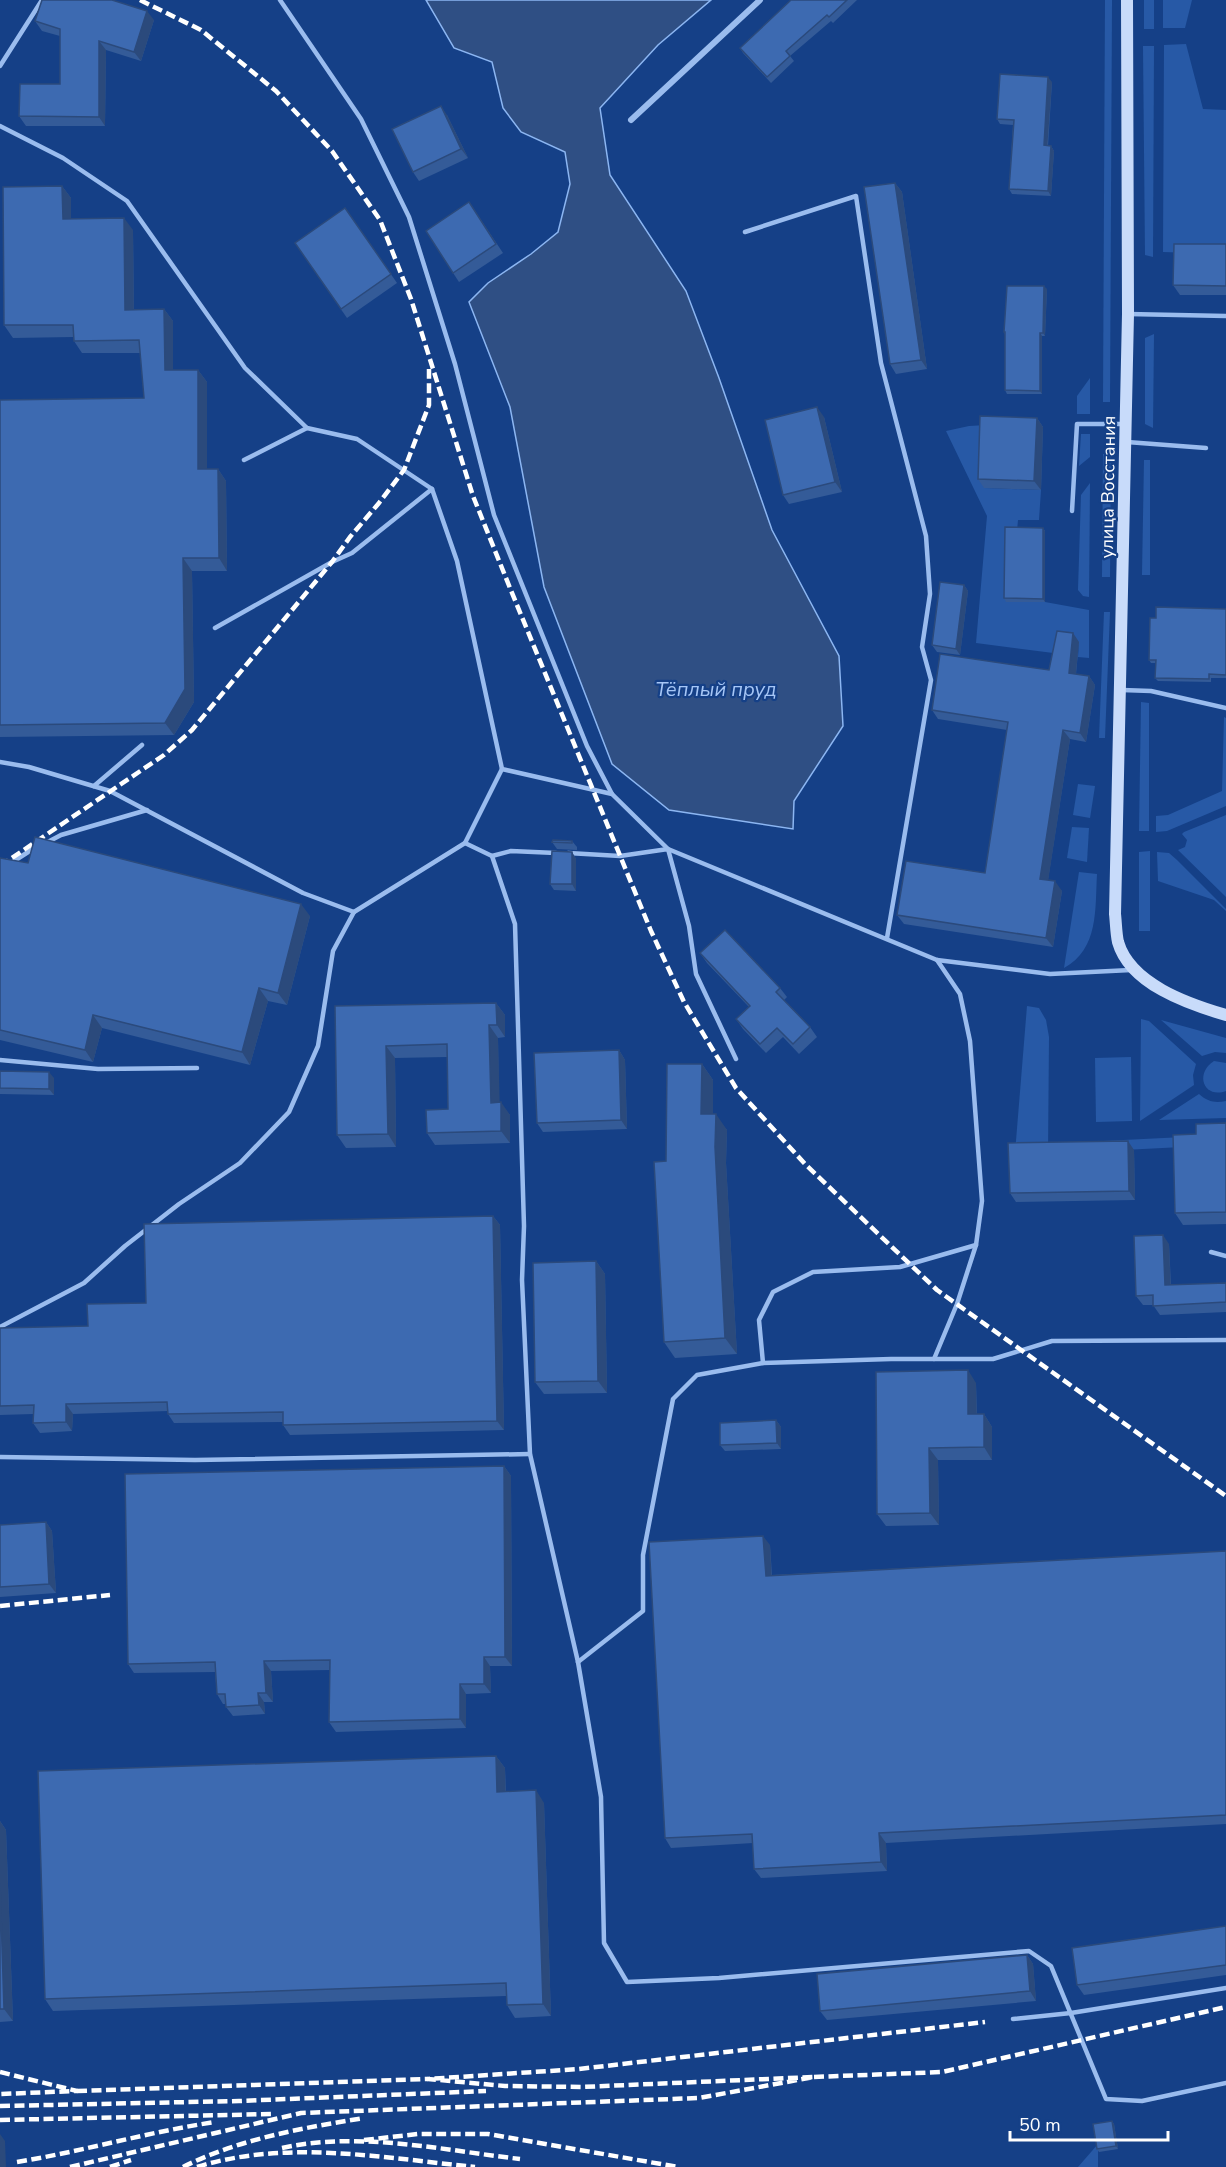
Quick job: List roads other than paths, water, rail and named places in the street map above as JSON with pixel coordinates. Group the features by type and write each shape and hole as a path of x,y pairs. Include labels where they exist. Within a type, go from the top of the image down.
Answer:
{"street":[{"path":"631,120 760,0"},
{"name":"улица Восстания","path":"1127,0 1127,442 1115,914 1118,942 1134,970"},
{"path":"1134,970 1159,988 1194,1006 1226,1015"}],"lane":[{"path":"0,66 42,0"},
{"path":"280,0 361,119 409,217 455,364 495,515 587,747 612,794 668,849 936,960 1050,974 1134,970"},
{"path":"0,126 63,159 127,201 245,368 307,428 357,439 432,489 457,561 502,770 465,843 354,912 333,951 318,1046 289,1112 240,1163 161,1218 84,1282 0,1327"},
{"path":"745,232 856,196 881,363 926,536 930,594 922,647 931,680 887,938"},
{"path":"1128,314 1226,316"},
{"path":"1072,512 1077,424 1127,424"},
{"path":"244,460 307,428"},
{"path":"1127,442 1206,448"},
{"path":"215,628 352,553 432,489"},
{"path":"1122,690 1150,691 1226,708"},
{"path":"94,786 142,745"},
{"path":"0,762 29,767 110,791 303,892 354,912"},
{"path":"502,770 612,794"},
{"path":"0,870 61,835 147,810"},
{"path":"465,843 492,856 511,851 620,855 668,849"},
{"path":"668,849 689,926 696,975 736,1059"},
{"path":"492,856 515,924 524,1226 522,1280 530,1454 578,1662 601,1797 604,1943 627,1982 719,1978 1029,1951 1051,1966 1106,2099 1142,2101 1226,2083"},
{"path":"934,1359 957,1304 976,1245 982,1201 970,1041 960,994 936,960"},
{"path":"0,1060 98,1069 197,1068"},
{"path":"763,1363 759,1320 773,1292 813,1272 900,1267 976,1245"},
{"path":"1211,1252 1226,1256"},
{"path":"578,1662 643,1611 643,1555 673,1399 697,1375 763,1363 993,1359 1052,1341 1226,1340"},
{"path":"0,1456 195,1460 530,1454"},
{"path":"1013,2019 1071,2013 1226,1988"}],"water":[{"name":"Тёплый пруд","path":"426,0 711,0 658,45 600,108 610,175 686,291 772,530 839,656 843,726 794,801 793,829 669,810 612,764 544,587 510,407 469,302 488,283 531,254 558,232 570,184 565,152 521,132 503,108 492,62 454,48"}],"railway":[{"path":"140,0 201,30 276,91 332,151 380,220 411,299 473,496 510,588 651,931 684,1002 736,1088 805,1164 937,1290 1226,1496"},
{"path":"0,866 164,755 192,730 332,562 404,470 429,405 429,369"},
{"path":"0,1606 110,1595"},
{"path":"814,2077 942,2072 1226,2007"},
{"path":"70,2167 301,2113 699,2098 814,2077 581,2087 505,2086 428,2079 579,2069 985,2022"},
{"path":"0,2072 77,2091 0,2094"},
{"path":"77,2091 428,2079"},
{"path":"0,2106 239,2101 486,2091"},
{"path":"0,2120 273,2114"},
{"path":"183,2167 204,2157 249,2142 364,2118"},
{"path":"17,2162 215,2122"},
{"path":"364,2140 418,2134 488,2134 678,2167"},
{"path":"282,2148 311,2143 371,2142 431,2147 520,2159"},
{"path":"197,2167 265,2154 300,2152 371,2156 475,2167"},
{"path":"110,2167 131,2160"}]}
